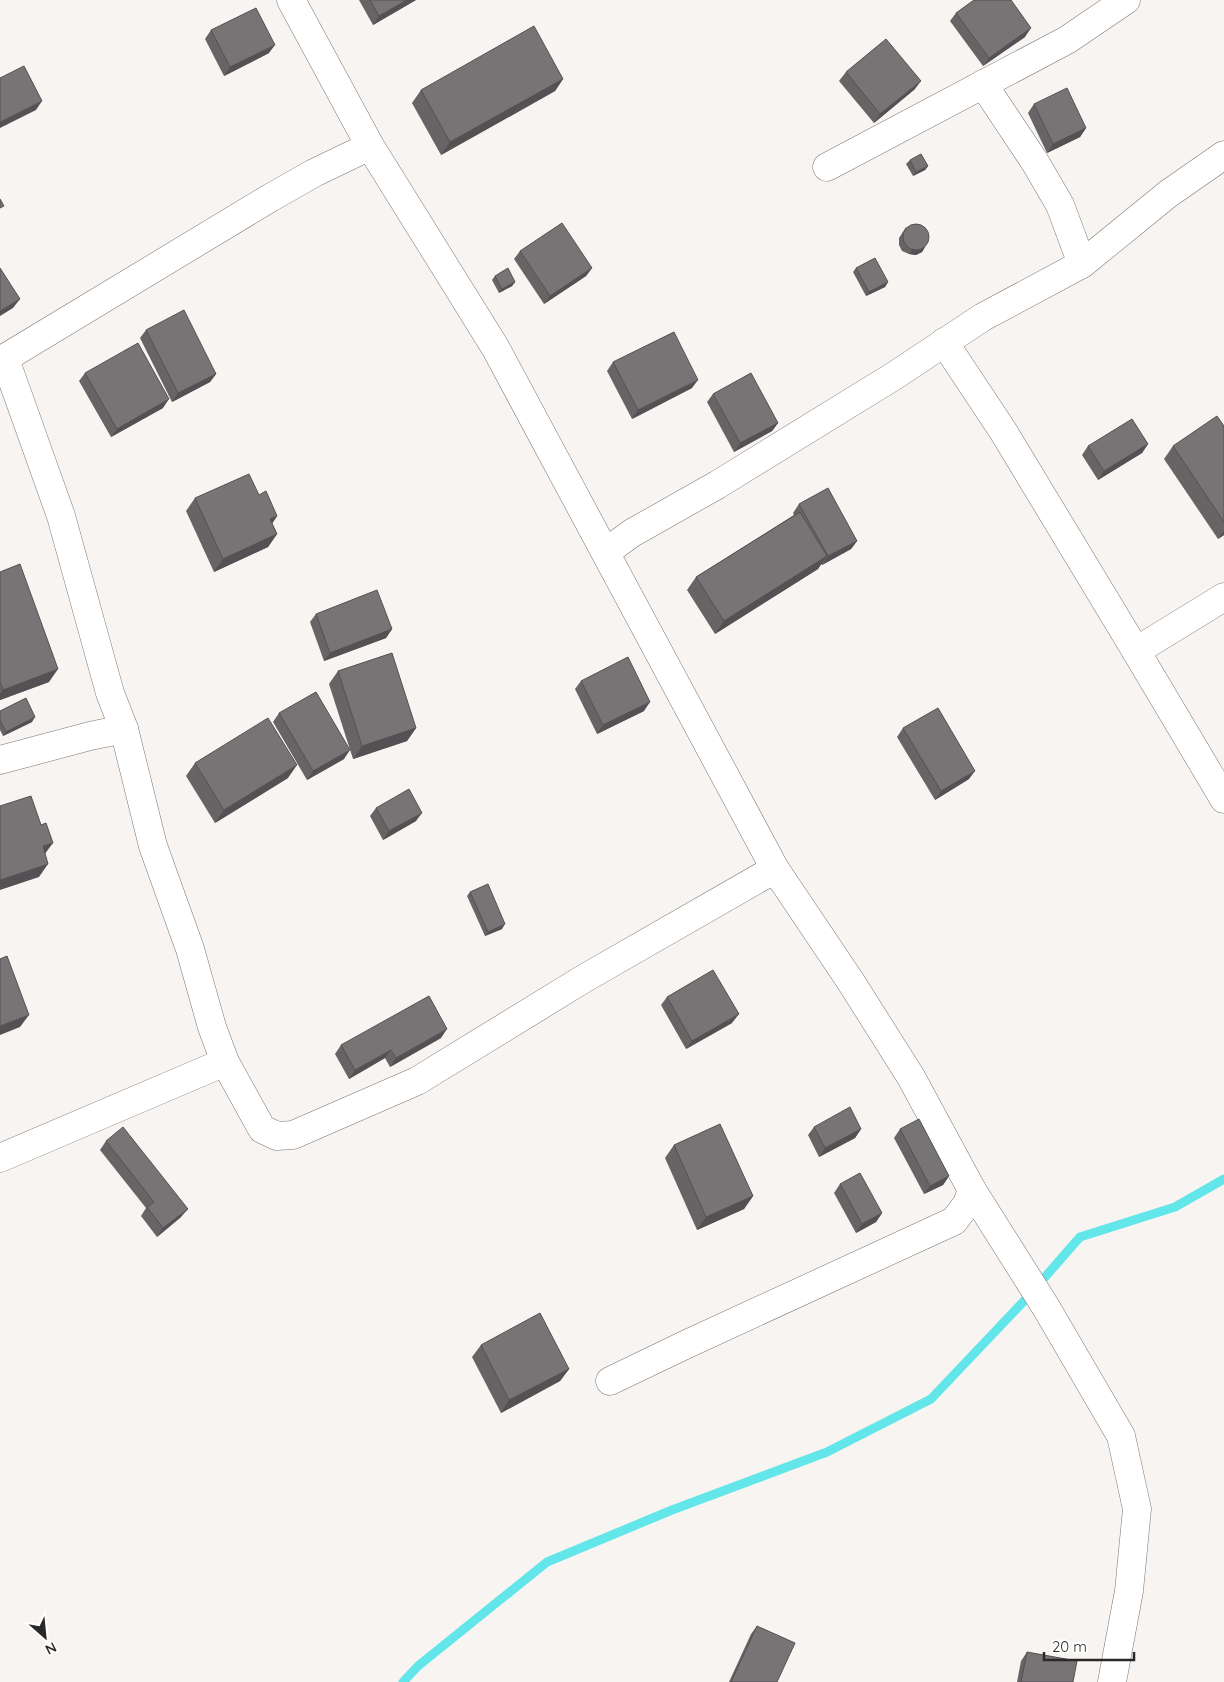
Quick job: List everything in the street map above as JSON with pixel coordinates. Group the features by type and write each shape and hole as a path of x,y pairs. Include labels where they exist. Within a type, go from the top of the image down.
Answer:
{"street":[{"path":"291,0 370,146 495,347 775,869 851,982 911,1077 972,1190 1047,1309 1120,1436 1137,1509 1129,1591 1112,1682"},
{"path":"827,167 1067,40 1126,0"},
{"path":"983,84 1035,162 1060,205 1082,264"},
{"path":"370,146 314,173 270,198 2,360 61,516 110,693 124,729 153,846 190,950 212,1026 225,1062 262,1129 277,1136 293,1135 417,1081 585,978 775,869"},
{"path":"606,552 632,533 717,485 894,376 944,342 1082,264 1168,194 1224,155"},
{"path":"944,342 1003,431 1224,799"},
{"path":"1136,651 1224,597"},
{"path":"0,760 124,729"},
{"path":"0,1158 225,1062"},
{"path":"610,1381 954,1221 967,1204 972,1190"}],"building":[{"path":"370,0 407,0 379,16"},
{"path":"974,0 1011,0 1031,28 989,58 956,13"},
{"path":"256,8 275,45 230,67 211,30"},
{"path":"534,26 563,79 450,142 421,90"},
{"path":"886,39 921,81 880,114 846,72"},
{"path":"24,66 42,101 0,122 0,78"},
{"path":"1067,88 1086,128 1053,144 1034,104"},
{"path":"921,154 928,166 916,172 910,160"},
{"path":"0,199 4,206 0,208"},
{"path":"562,223 592,268 550,296 520,251"},
{"path":"916,224 926,227 929,237 926,247 916,250 906,247 903,237 906,227"},
{"path":"875,258 888,282 869,292 856,268"},
{"path":"0,268 20,299 0,311"},
{"path":"508,268 515,282 502,289 495,276"},
{"path":"184,310 216,374 178,393 146,330"},
{"path":"674,332 698,380 638,410 613,362"},
{"path":"138,343 169,399 117,429 85,373"},
{"path":"751,373 778,423 740,443 713,394"},
{"path":"1217,416 1224,426 1224,522 1173,446"},
{"path":"1132,419 1148,444 1104,471 1088,446"},
{"path":"249,474 259,495 266,491 277,516 270,519 277,534 223,559 195,498"},
{"path":"828,488 857,541 828,556 799,504"},
{"path":"800,512 827,556 724,621 696,577"},
{"path":"20,564 58,669 3,690 0,682 0,572"},
{"path":"377,590 392,629 330,653 316,614"},
{"path":"392,653 416,728 362,746 338,671"},
{"path":"628,657 650,702 603,725 581,681"},
{"path":"316,692 350,750 313,771 279,713"},
{"path":"26,698 35,717 6,732 0,720 0,711"},
{"path":"938,708 975,771 941,791 903,728"},
{"path":"268,718 297,765 224,810 195,763"},
{"path":"409,789 422,813 389,831 376,808"},
{"path":"31,796 41,825 46,823 53,843 43,846 48,864 0,880 0,806"},
{"path":"488,884 505,924 488,932 470,892"},
{"path":"7,956 29,1015 0,1026 0,959"},
{"path":"713,970 739,1014 692,1041 667,997"},
{"path":"429,996 447,1029 396,1058 391,1050 355,1070 341,1045"},
{"path":"850,1107 861,1129 825,1148 814,1127"},
{"path":"919,1119 949,1176 930,1186 900,1129"},
{"path":"720,1124 753,1196 706,1217 674,1145"},
{"path":"123,1127 188,1209 163,1228 147,1207 154,1202 106,1141"},
{"path":"860,1173 882,1213 862,1224 840,1184"},
{"path":"540,1313 569,1369 509,1400 481,1345"},
{"path":"757,1626 795,1643 777,1682 731,1682"},
{"path":"1027,1652 1077,1661 1073,1682 1021,1682"}],"waterway":[{"path":"403,1682 418,1666 547,1562 672,1510 827,1452 931,1399 1024,1301 1080,1237 1175,1207 1224,1179"}]}
